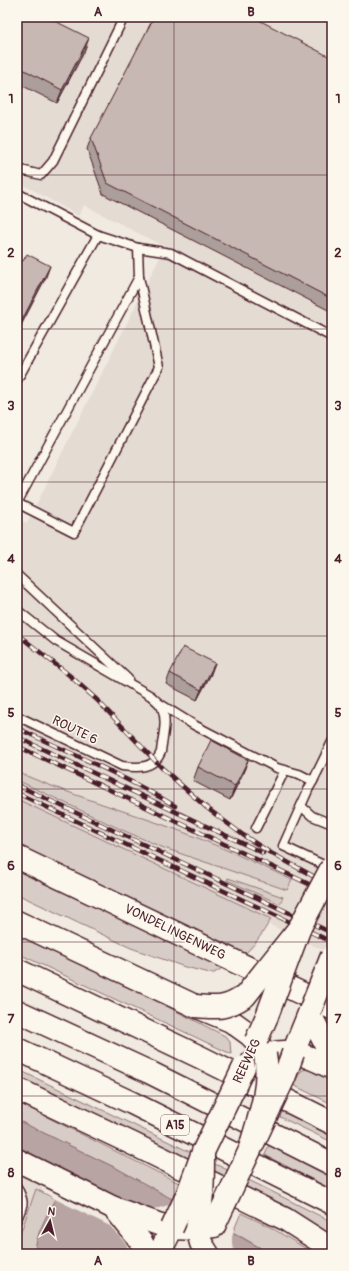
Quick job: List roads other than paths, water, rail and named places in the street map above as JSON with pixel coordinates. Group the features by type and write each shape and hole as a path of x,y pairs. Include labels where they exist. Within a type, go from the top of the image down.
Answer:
{"main road":[{"name":"VONDELINGENWEG","path":"17,857 332,1008"},
{"name":"REEWEG","path":"159,1254 188,1193 203,1152 244,1067 252,1062 261,1048 268,1016 300,926 332,868"},
{"path":"17,922 195,1006 231,1021 249,1034 261,1048 267,1073 266,1088 250,1148"},
{"path":"195,1006 218,1008 233,1003 245,996 300,926"},
{"path":"205,1253 198,1236 205,1227 250,1148 284,1078 332,956"},
{"path":"17,970 193,1053 332,1123"},
{"path":"17,1011 149,1072 332,1164"},
{"path":"310,1011 326,1045 332,1065"},
{"path":"261,1048 277,1052 294,1053 315,1059 332,1068"},
{"name":"A15","path":"17,1049 132,1103 332,1203"},
{"path":"17,1089 134,1144 285,1219 332,1249"},
{"path":"203,1152 202,1205 205,1227"},
{"path":"17,1160 114,1208 172,1228 205,1227"},
{"path":"114,1208 142,1243 147,1254"}],"lane":[{"path":"17,169 40,175 53,161 124,17"},
{"path":"17,194 98,235 138,248 171,253 332,337"},
{"path":"17,380 98,235"},
{"path":"138,248 139,277 160,368 74,532 17,503 139,277"},
{"path":"17,574 138,689"},
{"path":"17,610 56,641 152,696 159,703 194,726 277,768 299,774 313,781"},
{"name":"ROUTE 6","path":"17,716 122,766 137,768 145,767 151,764 161,752 164,721 162,709 159,703"},
{"path":"332,742 309,788 283,846 332,868"},
{"path":"256,828 285,770"},
{"path":"301,806 312,816 332,824"},
{"path":"17,1187 24,1204 17,1219"}],"railway":[{"path":"17,634 69,675 97,700 162,768 207,808 269,852 324,882"},
{"path":"17,728 117,775 175,806"},
{"path":"17,737 263,853"},
{"path":"17,746 332,895"},
{"path":"17,785 332,933"},
{"path":"17,793 332,942"}]}
